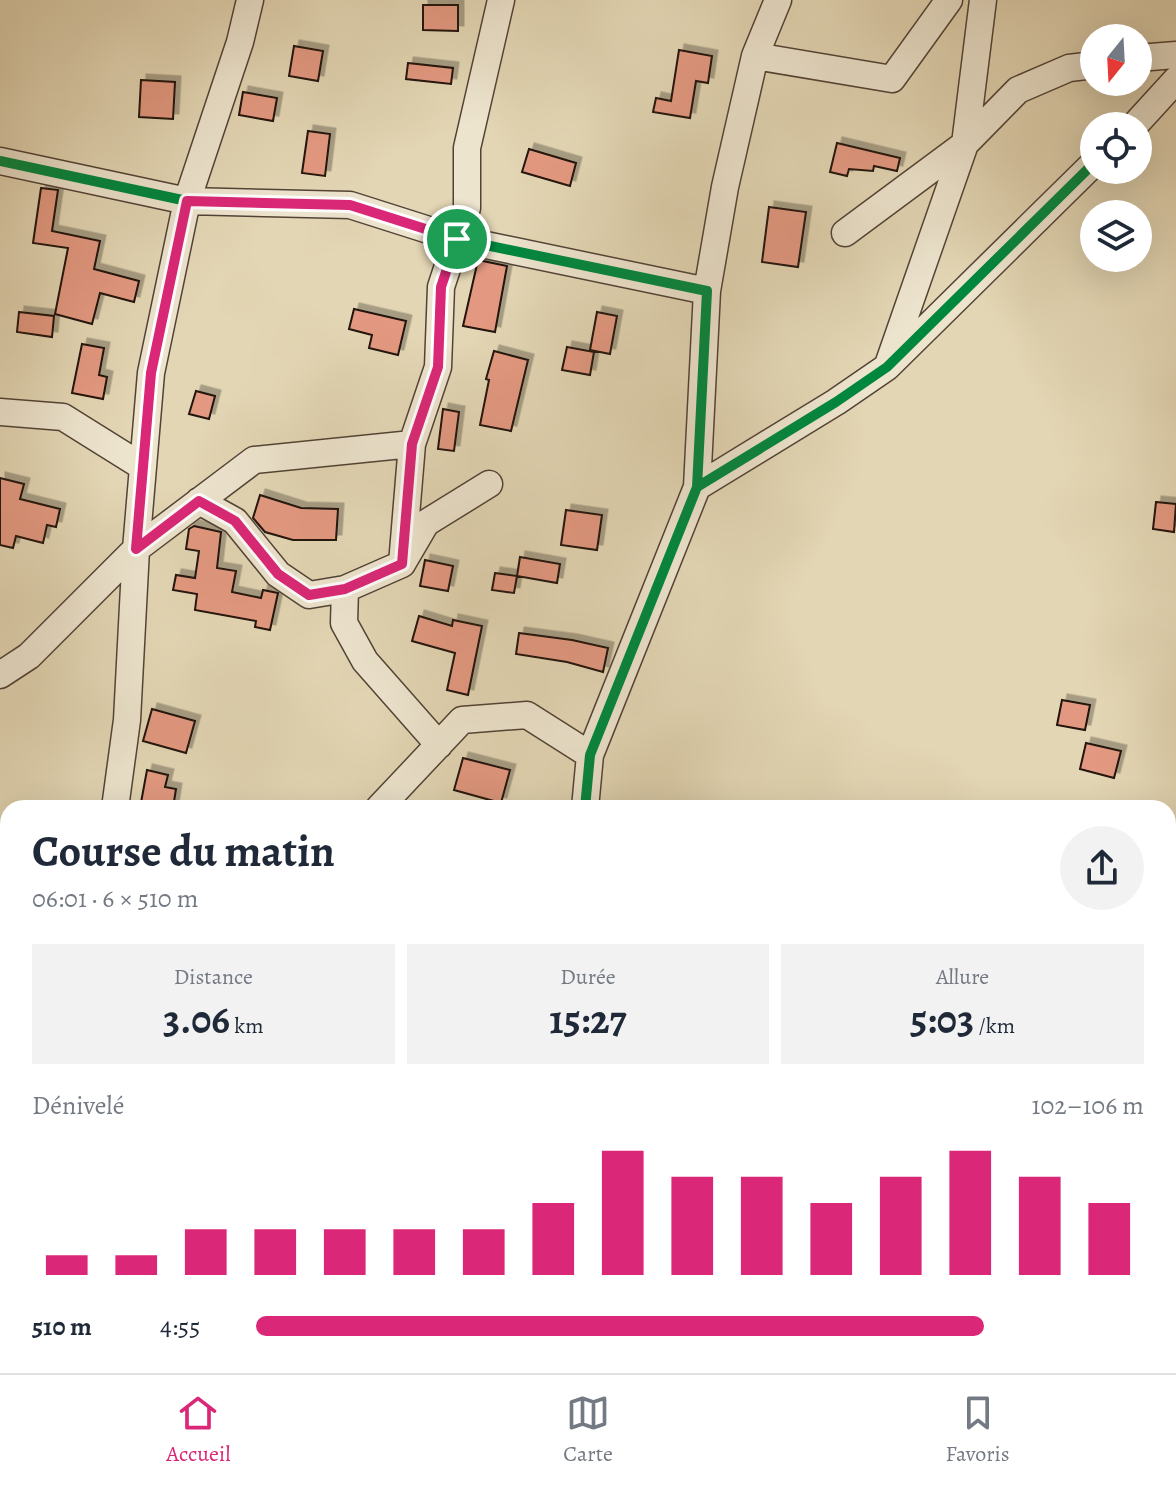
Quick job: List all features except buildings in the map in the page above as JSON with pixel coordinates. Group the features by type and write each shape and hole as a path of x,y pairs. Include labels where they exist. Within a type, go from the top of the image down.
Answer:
{"street":[{"path":"116,800 127,720 136,549 151,373 187,201 240,42 250,0"},
{"path":"402,564 412,444 438,367 441,287 467,208 467,148 501,0"},
{"path":"586,800 590,755 697,487 707,291 725,187 755,56 778,0"},
{"path":"755,56 892,79 949,0"},
{"path":"887,367 965,144 983,0"},
{"path":"1152,57 1176,55"},
{"path":"845,233 965,144 1018,90 1069,68 1080,67"},
{"path":"1147,112 1176,80"},
{"path":"0,161 187,201 350,205 457,239 707,291"},
{"path":"697,487 887,367 1080,177"},
{"path":"0,412 63,417 143,467"},
{"path":"0,675 29,656 136,549 254,460 412,444"},
{"path":"199,501 235,521 278,574 309,595 345,589 402,564 426,523 489,484"},
{"path":"345,589 344,623 365,661 439,745"},
{"path":"0,651 29,656"},
{"path":"387,800 462,720 527,715 590,755"},
{"path":"0,1325 0,1335"}],"cycle path":[{"path":"0,161 187,201 350,205 457,239 707,291 697,487"},
{"path":"586,800 590,755 697,487 887,367 1080,177"}],"route":[{"path":"187,201 350,205 457,239 441,287 438,367 412,444 402,564 345,589 309,595 278,574 235,521 199,501 136,549 151,373 187,201"}]}
